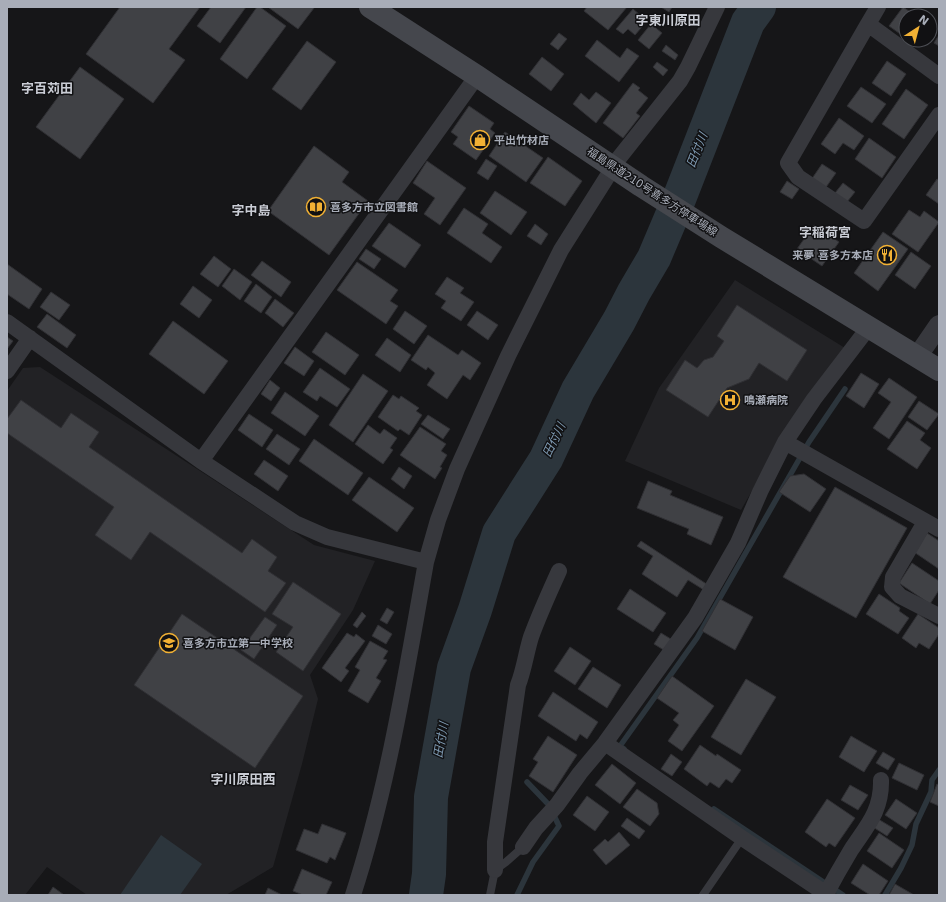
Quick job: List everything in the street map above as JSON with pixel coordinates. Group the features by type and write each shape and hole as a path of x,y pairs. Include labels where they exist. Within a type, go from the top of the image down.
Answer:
{"main road":[{"name":"福島県道210号喜多方停車場線","path":"373,8 720,237 939,370"}],"street":[{"path":"353,895 363,864 381,793 399,713 426,562 438,520 457,469 508,356 561,250 613,167 680,81 717,7"},
{"path":"878,7 788,163 798,177 864,221 939,115"},
{"path":"868,24 939,76"},
{"path":"201,461 477,76"},
{"path":"7,322 201,461 295,523 327,537 426,562"},
{"path":"917,357 939,325"},
{"path":"523,847 536,828 557,805 580,773 605,743 695,618 738,543 760,492 785,442 814,399 870,327"},
{"path":"7,371 30,338"},
{"path":"785,442 932,526 893,577 892,587 900,596 939,616"},
{"path":"495,870 496,842 518,685 524,669 530,639 542,607 559,571"},
{"path":"605,743 742,838 827,894 851,851 871,821 879,804 881,790 880,780"}],"lane":[{"path":"703,895 742,838"},
{"path":"490,895 495,870 523,847"}],"shaded area":[{"name":"鳴瀬病院","path":"735,280 845,348 765,468 741,510 625,461 659,388"},
{"name":"喜多方市立第一中学校","path":"40,367 314,545 375,561 353,610 310,675 318,699 302,764 273,867 226,895 87,895 47,867 25,895 7,895 7,391 23,368"},
{"path":"161,835 202,864 180,895 120,895"}],"building":[{"path":"120,7 200,7 169,49 185,60 153,103 86,54"},
{"path":"211,7 246,7 220,43 197,26"},
{"path":"257,7 260,7 286,26 247,79 220,59"},
{"path":"268,7 313,7 314,8 298,29"},
{"path":"587,7 627,7 608,30 584,11"},
{"path":"661,7 672,7 669,12"},
{"path":"633,9 647,21 635,35 628,29 623,34 616,29"},
{"path":"898,14 898,32 889,26"},
{"path":"651,24 662,33 649,49 638,40"},
{"path":"559,33 567,39 558,50 550,44"},
{"path":"597,40 620,58 627,48 639,56 619,82 585,56"},
{"path":"307,41 336,62 301,110 272,89"},
{"path":"666,45 678,55 675,60 662,51"},
{"path":"542,57 564,74 551,91 529,74"},
{"path":"887,61 906,74 891,96 872,83"},
{"path":"657,62 668,70 663,76 653,67"},
{"path":"80,67 124,99 80,159 36,127"},
{"path":"633,83 640,88 638,90 648,98 636,113 640,116 623,138 603,123"},
{"path":"861,87 886,104 872,123 847,106"},
{"path":"906,89 928,105 904,139 882,124"},
{"path":"596,92 611,103 596,123 573,104 581,93 589,100"},
{"path":"469,106 494,123 490,129 495,133 476,160 453,144 458,137 451,132"},
{"path":"839,118 864,136 854,150 843,143 835,154 821,144"},
{"path":"505,132 543,158 526,182 489,156"},
{"path":"869,138 896,157 882,178 855,159"},
{"path":"314,146 349,172 342,182 368,201 329,255 268,211"},
{"path":"548,157 582,181 565,206 530,183"},
{"path":"486,159 497,166 488,180 477,173"},
{"path":"427,161 466,188 440,225 424,214 435,198 413,183"},
{"path":"822,164 836,173 824,190 811,180"},
{"path":"937,179 939,180 939,204 926,195"},
{"path":"787,181 799,189 792,199 780,192"},
{"path":"843,183 855,192 847,202 835,193"},
{"path":"495,191 527,212 511,235 480,213"},
{"path":"464,208 488,224 482,233 502,247 491,263 447,233"},
{"path":"909,210 920,217 924,211 939,222 918,252 892,234"},
{"path":"389,223 421,245 405,268 372,246"},
{"path":"535,224 548,234 541,245 527,236"},
{"path":"814,225 839,242 822,266 797,249"},
{"path":"883,232 908,249 878,291 854,273"},
{"path":"366,249 381,259 374,269 359,259"},
{"path":"911,252 931,266 915,289 895,275"},
{"path":"214,256 231,269 218,287 200,274"},
{"path":"262,261 291,282 281,297 251,275"},
{"path":"357,262 398,290 390,301 398,306 386,324 337,290"},
{"path":"7,264 42,289 29,309 7,294"},
{"path":"234,269 252,282 240,300 222,286"},
{"path":"447,277 464,288 460,293 474,302 461,321 441,308 446,301 435,294"},
{"path":"256,284 272,297 261,313 244,301"},
{"path":"193,286 212,300 199,318 180,304"},
{"path":"51,292 70,305 59,320 40,307"},
{"path":"275,299 294,313 283,327 265,313"},
{"path":"737,305 807,350 787,381 759,363 749,379 727,388 708,417 666,390 685,360 697,368 704,360 713,357 724,341 717,336"},
{"path":"405,311 427,326 414,344 393,329"},
{"path":"477,311 498,325 488,340 467,325"},
{"path":"47,314 76,335 67,348 37,327"},
{"path":"173,321 228,361 204,394 149,354"},
{"path":"326,332 359,355 345,375 312,352"},
{"path":"428,335 458,355 462,350 481,363 470,380 463,375 447,399 427,385 435,373 428,367 426,370 411,360"},
{"path":"7,337 13,341 7,349"},
{"path":"387,338 411,355 400,372 375,355"},
{"path":"295,347 314,361 304,376 284,363"},
{"path":"320,368 350,389 337,407 320,396 317,401 303,392"},
{"path":"861,373 879,384 864,408 846,396"},
{"path":"363,374 388,391 353,442 329,425"},
{"path":"889,378 917,397 889,439 873,428 891,402 878,393"},
{"path":"270,380 280,388 271,401 261,394"},
{"path":"285,392 319,416 305,436 271,413"},
{"path":"393,395 399,399 401,396 419,408 416,411 422,415 409,435 400,429 398,431 378,417"},
{"path":"21,400 61,428 71,413 99,432 89,447 242,553 252,539 277,557 268,571 286,583 265,612 150,532 131,560 95,535 114,507 7,433 7,419"},
{"path":"919,401 939,414 927,430 908,417"},
{"path":"249,414 273,430 262,447 238,430"},
{"path":"428,415 450,429 443,439 421,424"},
{"path":"907,421 925,433 920,440 931,448 917,469 887,449"},
{"path":"368,425 380,434 384,429 397,438 390,448 393,450 383,464 355,444"},
{"path":"420,427 446,444 441,451 447,455 440,467 442,468 435,479 400,455"},
{"path":"277,434 300,449 289,465 266,449"},
{"path":"314,439 363,473 348,495 299,461"},
{"path":"264,460 288,476 278,491 254,474"},
{"path":"399,467 412,476 404,489 391,479"},
{"path":"804,474 826,489 810,512 779,492 790,476"},
{"path":"369,477 414,508 397,532 352,500"},
{"path":"648,481 672,491 670,495 723,517 711,545 687,534 689,529 637,508"},
{"path":"835,487 907,528 856,618 783,577"},
{"path":"927,533 939,541 939,569 914,552"},
{"path":"641,541 708,585 704,590 688,580 677,597 642,574 653,556 637,546"},
{"path":"912,563 939,581 939,590 930,604 899,583"},
{"path":"293,582 341,614 303,671 276,652 293,627 272,614"},
{"path":"630,589 666,613 653,632 617,609"},
{"path":"879,594 900,608 899,611 909,618 898,634 866,614"},
{"path":"720,599 753,617 735,650 702,631"},
{"path":"387,608 394,612 387,624 380,620"},
{"path":"362,612 366,616 357,628 353,625"},
{"path":"182,614 303,696 255,768 134,685"},
{"path":"918,614 939,628 939,634 929,649 919,643 916,648 902,638"},
{"path":"265,617 277,625 254,659 241,650"},
{"path":"378,625 392,634 386,644 372,636"},
{"path":"347,633 354,637 356,634 365,641 345,668 349,671 341,682 322,668"},
{"path":"661,633 674,641 667,652 654,644"},
{"path":"370,641 388,651 383,659 387,660 376,678 381,681 368,703 348,691 360,670 355,667"},
{"path":"570,647 591,661 575,685 554,671"},
{"path":"593,667 621,685 607,708 578,689"},
{"path":"672,676 714,706 682,751 668,741 679,725 673,720 679,713 657,698"},
{"path":"746,679 776,697 741,755 711,737"},
{"path":"553,692 598,722 587,739 580,734 576,741 538,716"},
{"path":"548,736 577,755 553,792 529,776 538,762 533,759"},
{"path":"851,736 877,751 864,772 839,757"},
{"path":"700,745 741,770 732,783 726,779 719,788 710,782 707,786 684,769"},
{"path":"883,752 895,759 888,770 876,763"},
{"path":"671,754 682,762 672,776 661,769"},
{"path":"899,763 924,775 917,790 892,778"},
{"path":"612,764 636,783 620,804 595,785"},
{"path":"937,784 939,785 939,806 930,802"},
{"path":"850,785 868,795 858,810 841,800"},
{"path":"637,789 657,803 659,814 650,826 623,807"},
{"path":"587,796 609,812 595,831 573,815"},
{"path":"827,799 855,818 835,847 829,843 826,847 805,832"},
{"path":"896,799 917,813 906,829 885,815"},
{"path":"627,818 645,831 639,839 621,826"},
{"path":"878,819 893,828 887,836 873,827"},
{"path":"322,824 346,833 335,860 330,857 327,863 296,850 304,829 318,834"},
{"path":"619,832 630,845 606,865 593,850 605,839 608,842"},
{"path":"879,833 904,850 892,868 867,851"},
{"path":"863,864 888,881 879,895 870,895 851,883"},
{"path":"302,869 332,882 326,895 303,895 293,891"},
{"path":"895,884 914,895 889,895"},
{"path":"53,887 64,895 48,895"},
{"path":"268,888 282,895 265,895"}],"waterway":[{"name":"田付川","path":"426,895 429,874 431,797 454,668 475,610 499,533 546,459 578,390 654,258 679,199 748,22 759,7"},
{"path":"624,749 620,746 697,638 809,442 845,389"},
{"path":"885,895 901,868 912,845 916,824 931,792 932,780 939,770"},
{"path":"517,895 533,862 559,826 549,805 527,782"},
{"path":"714,809 843,895"}],"place":[{"name":"平出竹材店","path":"480,140"},
{"name":"喜多方市立図書館","path":"316,207"},
{"name":"来夢 喜多方本店","path":"887,255"},
{"name":"鳴瀬病院","path":"730,400"},
{"name":"喜多方市立第一中学校","path":"169,643"}],"district":[{"name":"字東川原田","path":"668,20"},
{"name":"字百苅田","path":"47,88"},
{"name":"字中島","path":"251,210"},
{"name":"字稲荷宮","path":"825,232"},
{"name":"字川原田西","path":"243,779"}]}
